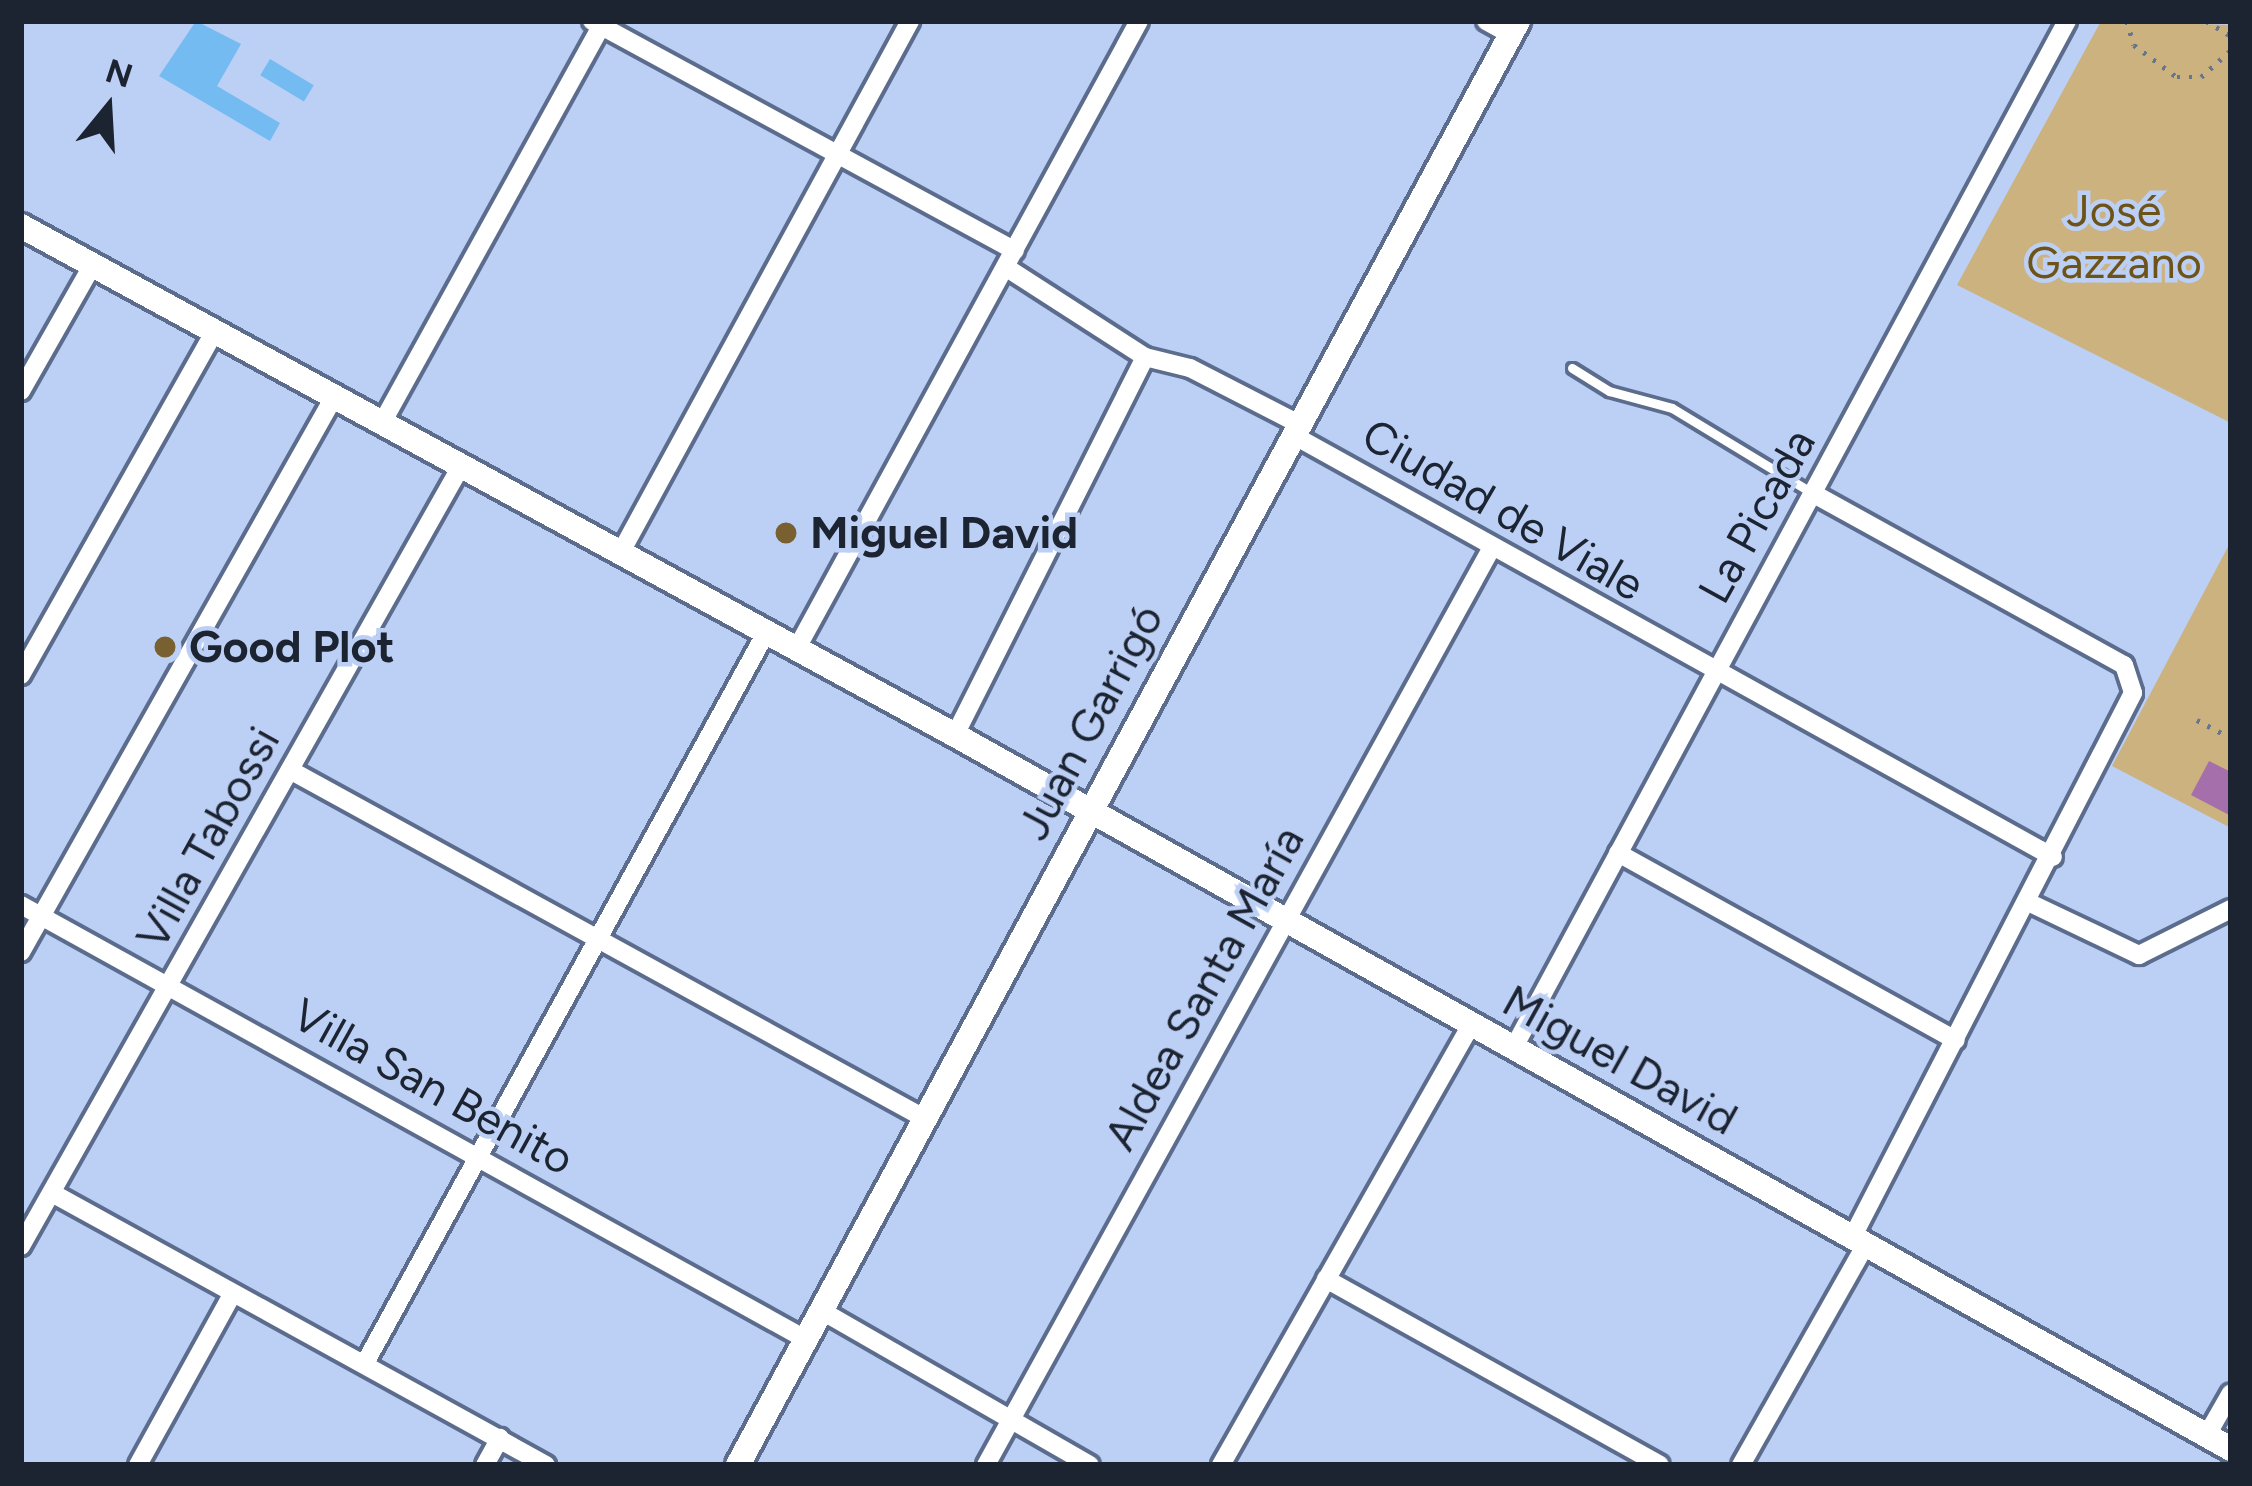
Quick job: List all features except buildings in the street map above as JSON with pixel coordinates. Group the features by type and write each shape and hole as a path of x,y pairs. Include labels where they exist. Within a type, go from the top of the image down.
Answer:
{"street":[{"path":"621,552 910,21"},
{"path":"797,648 1139,21"},
{"path":"1486,21 1514,28"},
{"name":"La Picada","path":"1513,1048 2067,21"},
{"path":"382,423 599,23"},
{"name":"Ciudad de Viale","path":"599,23 838,154 1011,260 1145,357 1190,368 1491,549 2054,857"},
{"name":"Juan Garrigó","path":"738,1465 1514,28"},
{"name":"Miguel David","path":"21,226 955,734 2231,1449"},
{"path":"21,391 92,266"},
{"path":"21,675 214,332"},
{"path":"955,734 1110,414 1145,357"},
{"path":"21,952 334,398"},
{"name":"Villa Tabossi","path":"21,1246 461,466"},
{"path":"1741,1465 2131,708 2124,665 1814,494"},
{"name":"Aldea Santa María","path":"986,1465 1491,549"},
{"path":"365,1363 482,1157 766,631"},
{"path":"290,770 926,1119"},
{"path":"1618,853 1956,1040"},
{"path":"2030,903 2139,956 2158,951 2231,899"},
{"name":"Villa San Benito","path":"21,905 807,1340"},
{"path":"2210,913 2231,909"},
{"path":"1221,1465 1471,1025"},
{"path":"52,1193 545,1465"},
{"path":"1326,1279 1660,1465"},
{"path":"137,1465 233,1293"},
{"path":"822,1311 1090,1465"},
{"path":"2207,1435 2231,1393"},
{"path":"485,1465 500,1438"}],"lane":[{"path":"1572,368 1610,391 1672,408 1814,494"}],"path":[{"path":"2127,21 2134,45 2177,77 2201,77 2231,50"},
{"path":"2206,21 2231,36"},
{"path":"2198,720 2231,738"}],"green space":[{"name":"José Gazzano","path":"2101,21 2231,25 2231,423 1957,285"},
{"path":"2231,541 2231,828 2112,766"}],"shaded area":[{"path":"2209,761 2231,772 2231,816 2191,795"}],"place":[{"name":"Miguel David","path":"786,533"},
{"name":"Good Plot","path":"165,647"}]}
